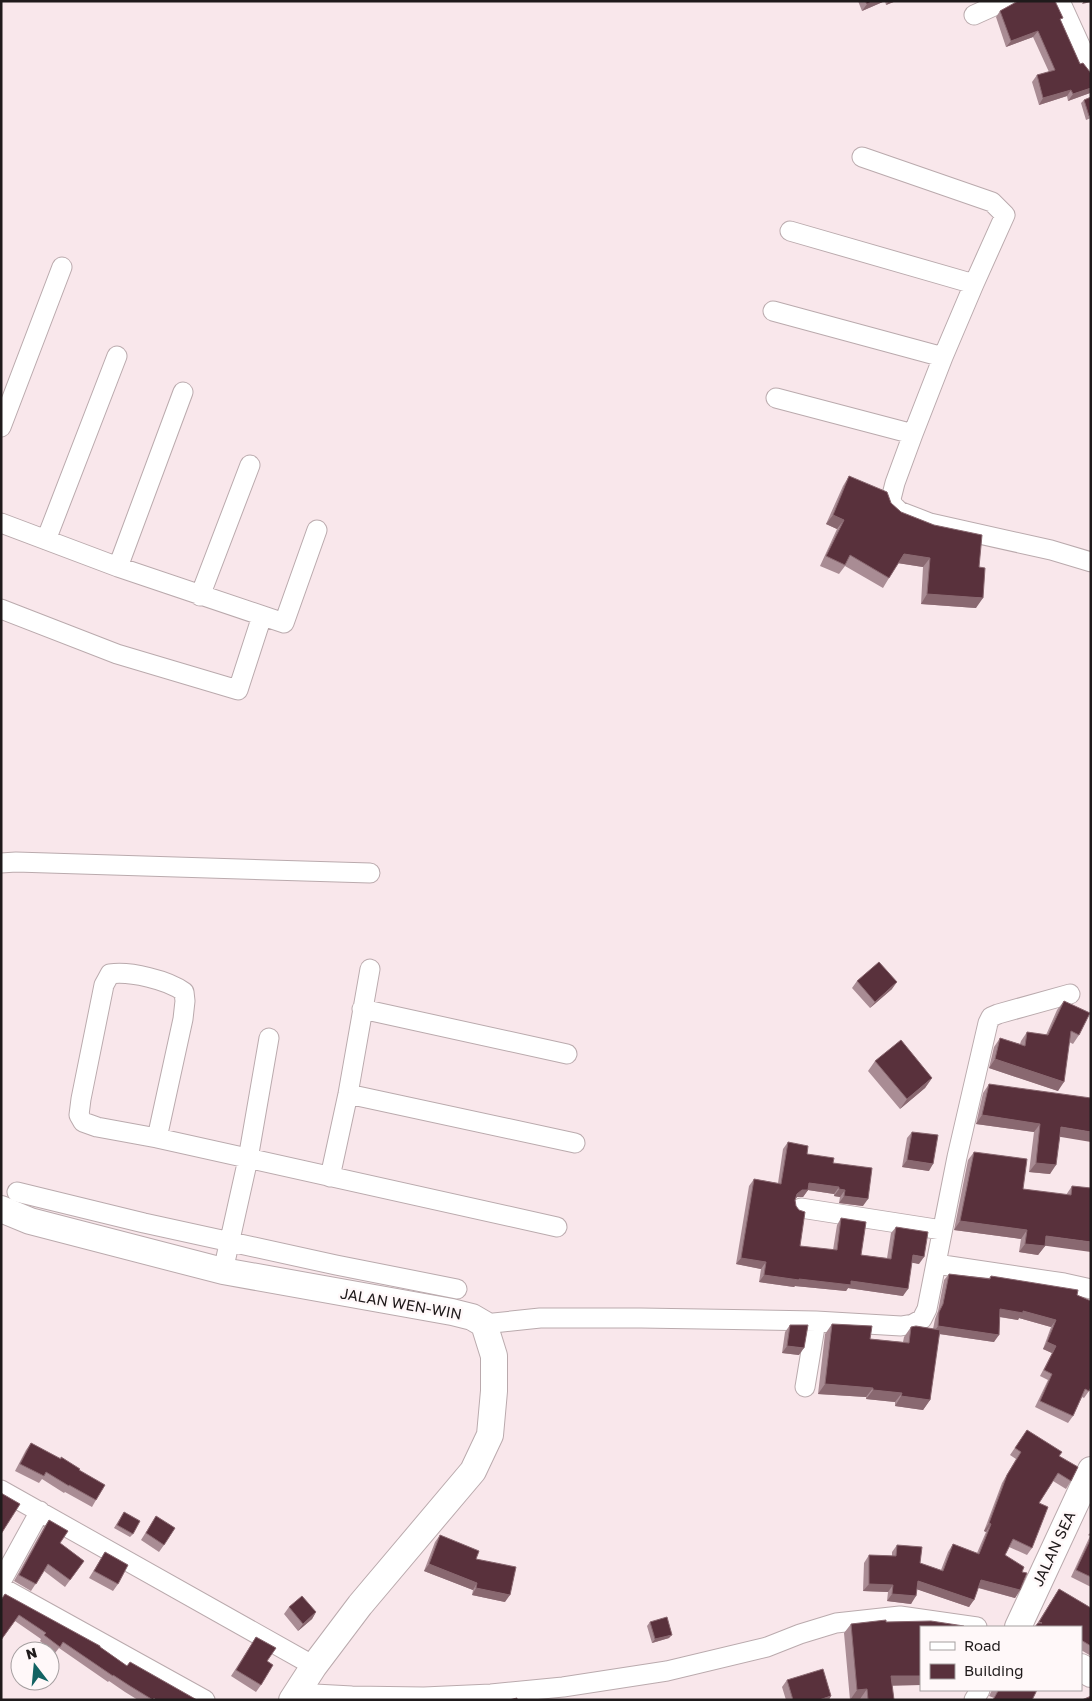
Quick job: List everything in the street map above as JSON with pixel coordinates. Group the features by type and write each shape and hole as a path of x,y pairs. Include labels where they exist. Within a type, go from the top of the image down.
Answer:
{"street":[{"path":"974,14 1005,1"},
{"path":"1060,1 1086,49 1091,69"},
{"path":"862,157 992,202 1005,215 974,284 912,434 895,483 891,499 893,505 900,511 930,523 1051,550 1091,562"},
{"path":"790,231 974,284"},
{"path":"1,427 62,266"},
{"path":"773,310 943,357"},
{"path":"46,540 117,356"},
{"path":"118,567 183,392"},
{"path":"776,398 912,434"},
{"path":"200,596 250,465"},
{"path":"1,523 200,596 284,623 317,530"},
{"path":"1,609 118,654 238,690 262,616"},
{"path":"6,861 370,874"},
{"path":"330,1177 348,1094 370,969"},
{"path":"157,1138 183,1019 186,1001 184,992 176,986 147,978 121,973 110,974 104,985 79,1115 83,1122 97,1127 157,1138 557,1227"},
{"path":"294,1697 314,1666 360,1606 473,1471 490,1435 494,1391 494,1356 484,1324 540,1318 816,1321 881,1325 913,1324 922,1319 927,1308 957,1156 988,1023 991,1017 998,1014 1070,994"},
{"path":"362,1009 566,1054"},
{"path":"223,1271 248,1159 269,1038"},
{"path":"348,1094 574,1143"},
{"path":"9,1201 144,1222 457,1290"},
{"name":"JALAN WEN-WIN","path":"9,1201 30,1221 223,1271 452,1312 472,1317 484,1324"},
{"path":"801,1208 942,1230"},
{"path":"936,1264 1064,1283 1091,1289"},
{"path":"805,1387 816,1321"},
{"name":"JALAN SEA","path":"1018,1626 1091,1470"},
{"path":"1,1490 314,1666"},
{"path":"1,1582 40,1511"},
{"path":"1,1587 205,1700"},
{"path":"294,1697 424,1697 536,1690 667,1672 767,1648 800,1634 836,1624 900,1616 970,1626"}],"building":[{"path":"1018,1 1055,1 1063,18 1060,19 1080,64 1083,63 1090,72 1091,88 1073,94 1071,90 1043,98 1037,75 1055,70 1038,31 1011,41 1000,11"},
{"path":"1091,97 1091,115 1089,116 1084,100"},
{"path":"849,476 887,492 891,503 901,512 934,525 982,535 979,567 985,568 983,598 927,594 930,558 904,554 889,578 850,555 845,565 826,556 844,520 833,515"},
{"path":"879,962 897,982 875,1002 857,981"},
{"path":"1064,1001 1090,1013 1079,1035 1071,1031 1064,1082 995,1059 1000,1038 1025,1046 1027,1032 1048,1035"},
{"path":"901,1040 932,1078 907,1099 875,1061"},
{"path":"989,1084 1091,1098 1091,1132 1061,1127 1056,1165 1036,1163 1040,1124 982,1115"},
{"path":"912,1132 938,1135 933,1164 907,1160"},
{"path":"788,1142 808,1146 807,1154 834,1158 833,1163 872,1168 868,1199 844,1196 845,1190 839,1189 839,1187 809,1183 808,1190 802,1190 797,1194 796,1206 799,1210 805,1212 800,1246 837,1250 841,1218 866,1222 861,1255 891,1259 896,1227 928,1232 924,1257 913,1255 908,1289 851,1281 851,1285 764,1275 766,1262 741,1258 754,1179 781,1184"},
{"path":"974,1152 1027,1159 1023,1189 1071,1195 1072,1186 1091,1188 1091,1242 1046,1236 1045,1246 1025,1244 1027,1230 960,1221"},
{"path":"949,1274 990,1279 991,1276 1078,1290 1077,1295 1091,1301 1091,1387 1089,1391 1085,1389 1073,1416 1040,1401 1052,1374 1044,1370 1056,1346 1047,1342 1056,1320 1023,1311 1023,1313 1000,1309 999,1335 938,1326 939,1312 943,1304"},
{"path":"832,1324 872,1326 870,1339 909,1343 911,1327 916,1326 940,1330 930,1400 901,1396 902,1393 873,1390 873,1388 825,1384"},
{"path":"790,1325 808,1325 804,1348 787,1346"},
{"path":"1027,1430 1062,1452 1059,1456 1078,1467 1071,1481 1058,1473 1039,1503 1048,1507 1032,1548 1013,1539 1005,1555 1024,1567 1022,1572 1027,1573 1020,1590 981,1580 974,1600 918,1581 916,1596 892,1594 893,1585 869,1584 869,1555 896,1556 897,1545 922,1547 920,1563 943,1571 953,1544 979,1554 1007,1475 1021,1452 1015,1448"},
{"path":"31,1443 61,1459 61,1457 105,1485 96,1500 46,1472 44,1476 20,1464"},
{"path":"1,1493 20,1504 1,1534"},
{"path":"124,1512 140,1521 133,1534 117,1525"},
{"path":"156,1516 175,1528 164,1545 146,1533"},
{"path":"49,1520 68,1531 60,1543 84,1561 70,1580 48,1564 36,1584 19,1575"},
{"path":"440,1535 479,1551 476,1559 516,1567 510,1595 476,1588 477,1583 429,1564"},
{"path":"1091,1538 1091,1577 1076,1570"},
{"path":"105,1552 128,1565 118,1584 94,1571"},
{"path":"1059,1589 1091,1608 1091,1646 1082,1641 1082,1626 1036,1626 1038,1623 1042,1623 1039,1622"},
{"path":"5,1594 100,1646 127,1666 130,1662 197,1700 156,1700 154,1698 153,1700 63,1642 60,1647 60,1641 52,1641 44,1635 46,1633 19,1615 1,1640 1,1600"},
{"path":"302,1596 316,1612 303,1624 289,1607"},
{"path":"667,1617 672,1635 655,1639 650,1622"},
{"path":"886,1620 886,1622 931,1621 964,1626 920,1626 920,1676 891,1676 894,1700 868,1700 867,1689 857,1690 851,1624"},
{"path":"256,1637 276,1648 267,1661 273,1665 261,1685 236,1670"},
{"path":"823,1669 831,1696 819,1700 793,1700 787,1680"},
{"path":"998,1691 1036,1691 1032,1700 993,1700"},
{"path":"1091,1696 1091,1700 1082,1700"}]}
